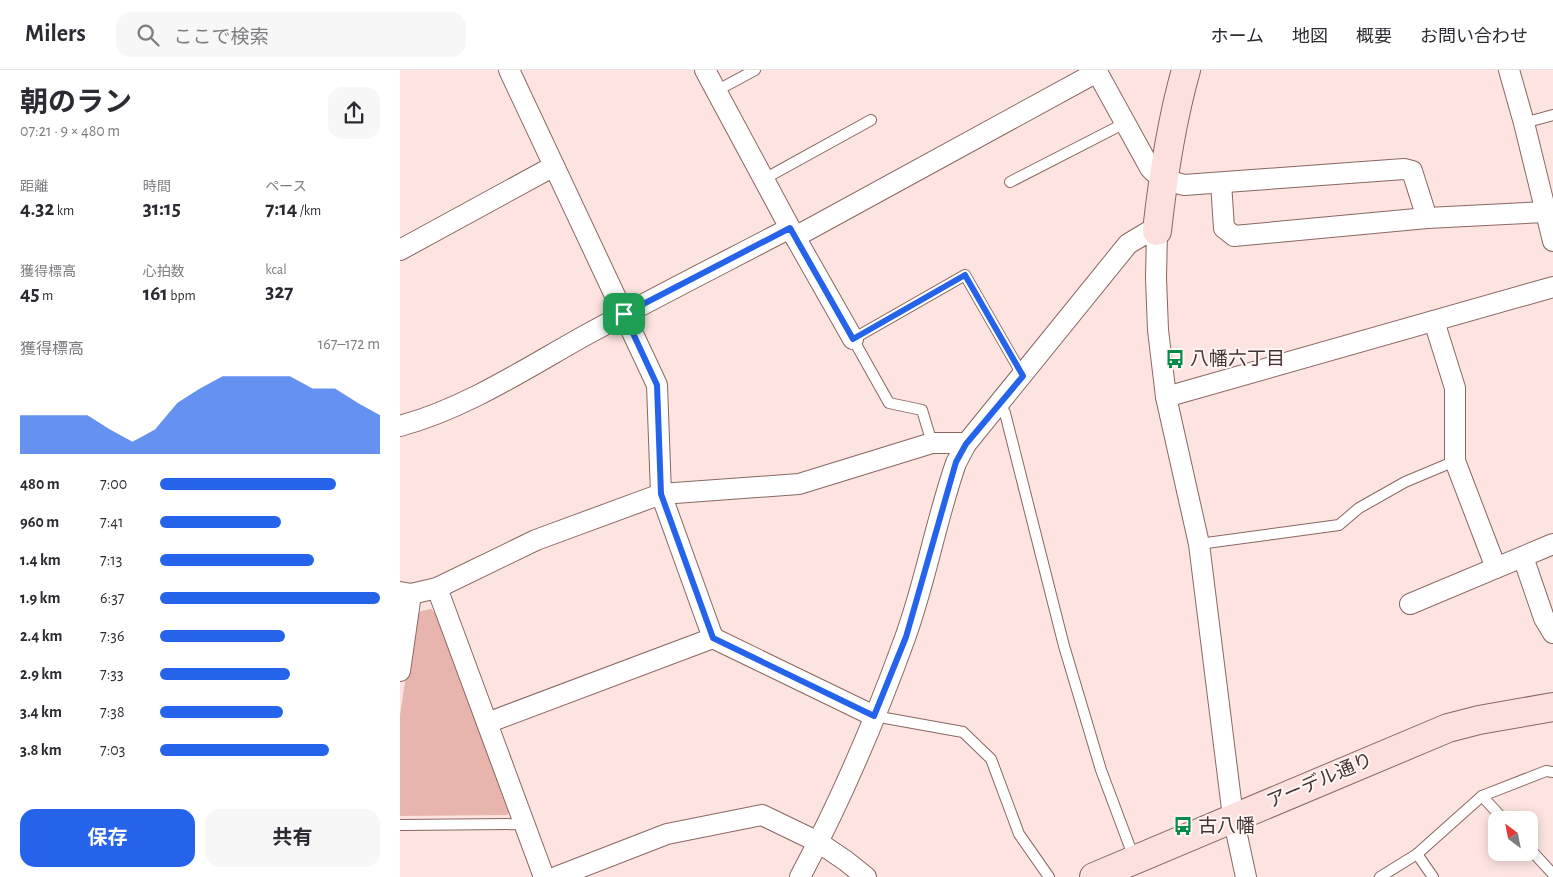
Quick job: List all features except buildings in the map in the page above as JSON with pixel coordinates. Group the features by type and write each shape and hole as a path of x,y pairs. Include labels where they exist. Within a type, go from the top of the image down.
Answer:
{"street":[{"path":"509,70 657,385 661,494 713,638 874,716"},
{"path":"705,70 792,233 853,339"},
{"path":"1186,70 1178,99 1163,178 1157,231 1158,330 1166,397 1199,544 1233,817 1246,877"},
{"path":"1509,70 1553,241"},
{"path":"400,426 426,419 470,399 624,314 792,233 1097,71 1150,168 1156,175 1184,185 1404,169 1412,171 1416,178 1427,218"},
{"path":"400,250 554,166"},
{"path":"1221,182 1224,228 1234,236 1427,218 1548,216"},
{"path":"800,877 818,842 874,716 906,637 953,470 966,444 1128,244 1148,232 1157,231"},
{"path":"1166,397 1553,287"},
{"path":"1434,321 1455,388 1455,461 1496,568"},
{"path":"400,671 405,593 437,588 536,540 661,494 799,484 932,443 959,442 966,444"},
{"path":"1410,604 1553,544"},
{"path":"1523,557 1544,618 1553,633"},
{"path":"437,588 544,877"},
{"path":"487,723 713,638"},
{"name":"アーデル通り","path":"1094,877 1448,728 1553,706"},
{"path":"556,877 667,834 762,815 818,842 866,877"}],"lane":[{"path":"716,91 755,70"},
{"path":"1524,123 1553,115"},
{"path":"764,179 871,120"},
{"path":"1010,182 1125,123"},
{"path":"932,443 922,410 889,403 853,339 965,275 1023,376"},
{"path":"1000,404 1005,413 1064,646 1100,770 1135,860"},
{"path":"1199,544 1339,526 1358,508 1405,482 1455,461"},
{"path":"874,716 963,732 991,759 1019,834 1049,877"},
{"path":"1380,877 1417,854 1482,796 1546,771 1553,772"},
{"path":"1482,796 1496,811"},
{"path":"400,825 524,824"},
{"path":"1417,854 1434,877"},
{"path":"1538,858 1553,874"}],"shaded area":[{"path":"431,609 438,616 510,811 507,815 400,816 400,715 415,617 421,611"}],"place":[{"name":"八幡六丁目","path":"1175,359"},
{"name":"古八幡","path":"1183,826"}],"route":[{"path":"790,228 853,339 965,275 1023,376 966,444 956,462 948,484 906,637 874,716 713,638 661,494 657,385 624,314 790,228"}]}
